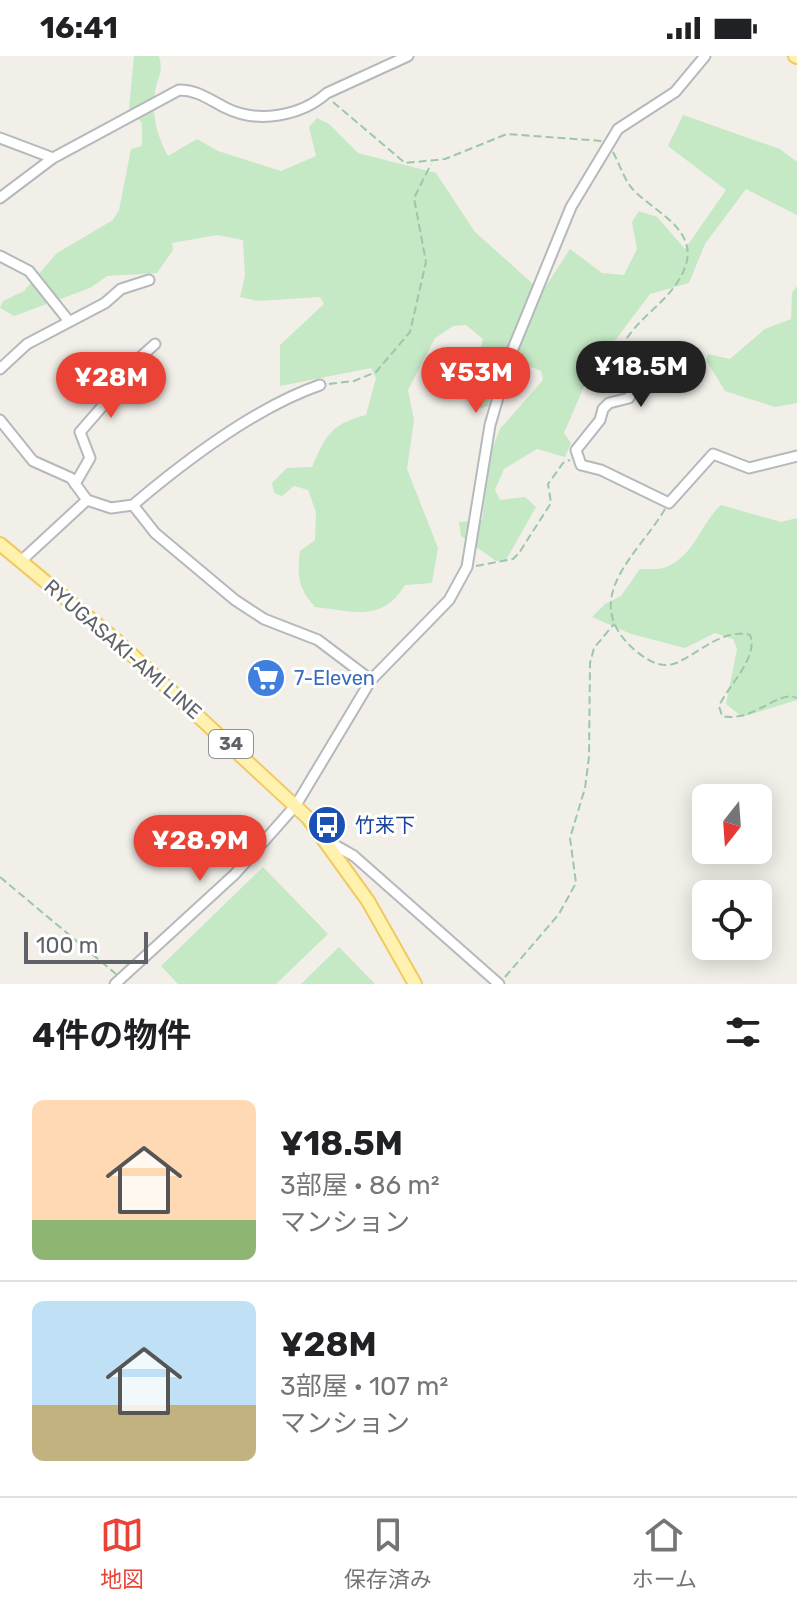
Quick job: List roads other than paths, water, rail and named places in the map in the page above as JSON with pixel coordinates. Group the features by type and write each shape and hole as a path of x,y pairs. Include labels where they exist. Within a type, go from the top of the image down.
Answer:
{"main road":[{"name":"RYUGASAKI-AMI LINE","path":"0,544 117,641 296,805 326,840 368,901 415,984"}],"street":[{"path":"0,198 53,158 179,90 192,90 229,110 261,118 289,113 317,102 327,93 408,56"},
{"path":"118,981 235,874 296,805 371,680 449,600 467,567 490,425 510,356 571,207 608,142 627,122 675,92 705,56"},
{"path":"0,138 53,158"},
{"path":"0,256 29,271 68,320"},
{"path":"0,369 27,344 105,303 121,289 149,280"},
{"path":"75,484 90,458 80,432 121,385 135,362 155,344"},
{"path":"619,351 635,385 633,391 629,398 609,403 603,409 600,420 576,450 581,465 601,470 669,503 713,454 749,468 797,456"},
{"path":"0,420 33,461 71,478 87,500 111,508 133,505 252,419 274,408 282,398 320,385"},
{"path":"21,561 87,500"},
{"path":"133,505 155,533 235,600 264,619 318,640 371,680"},
{"path":"326,840 354,856 499,984"}],"place":[{"name":"7-Eleven","path":"266,678"},
{"name":"竹来下","path":"327,825"}]}
